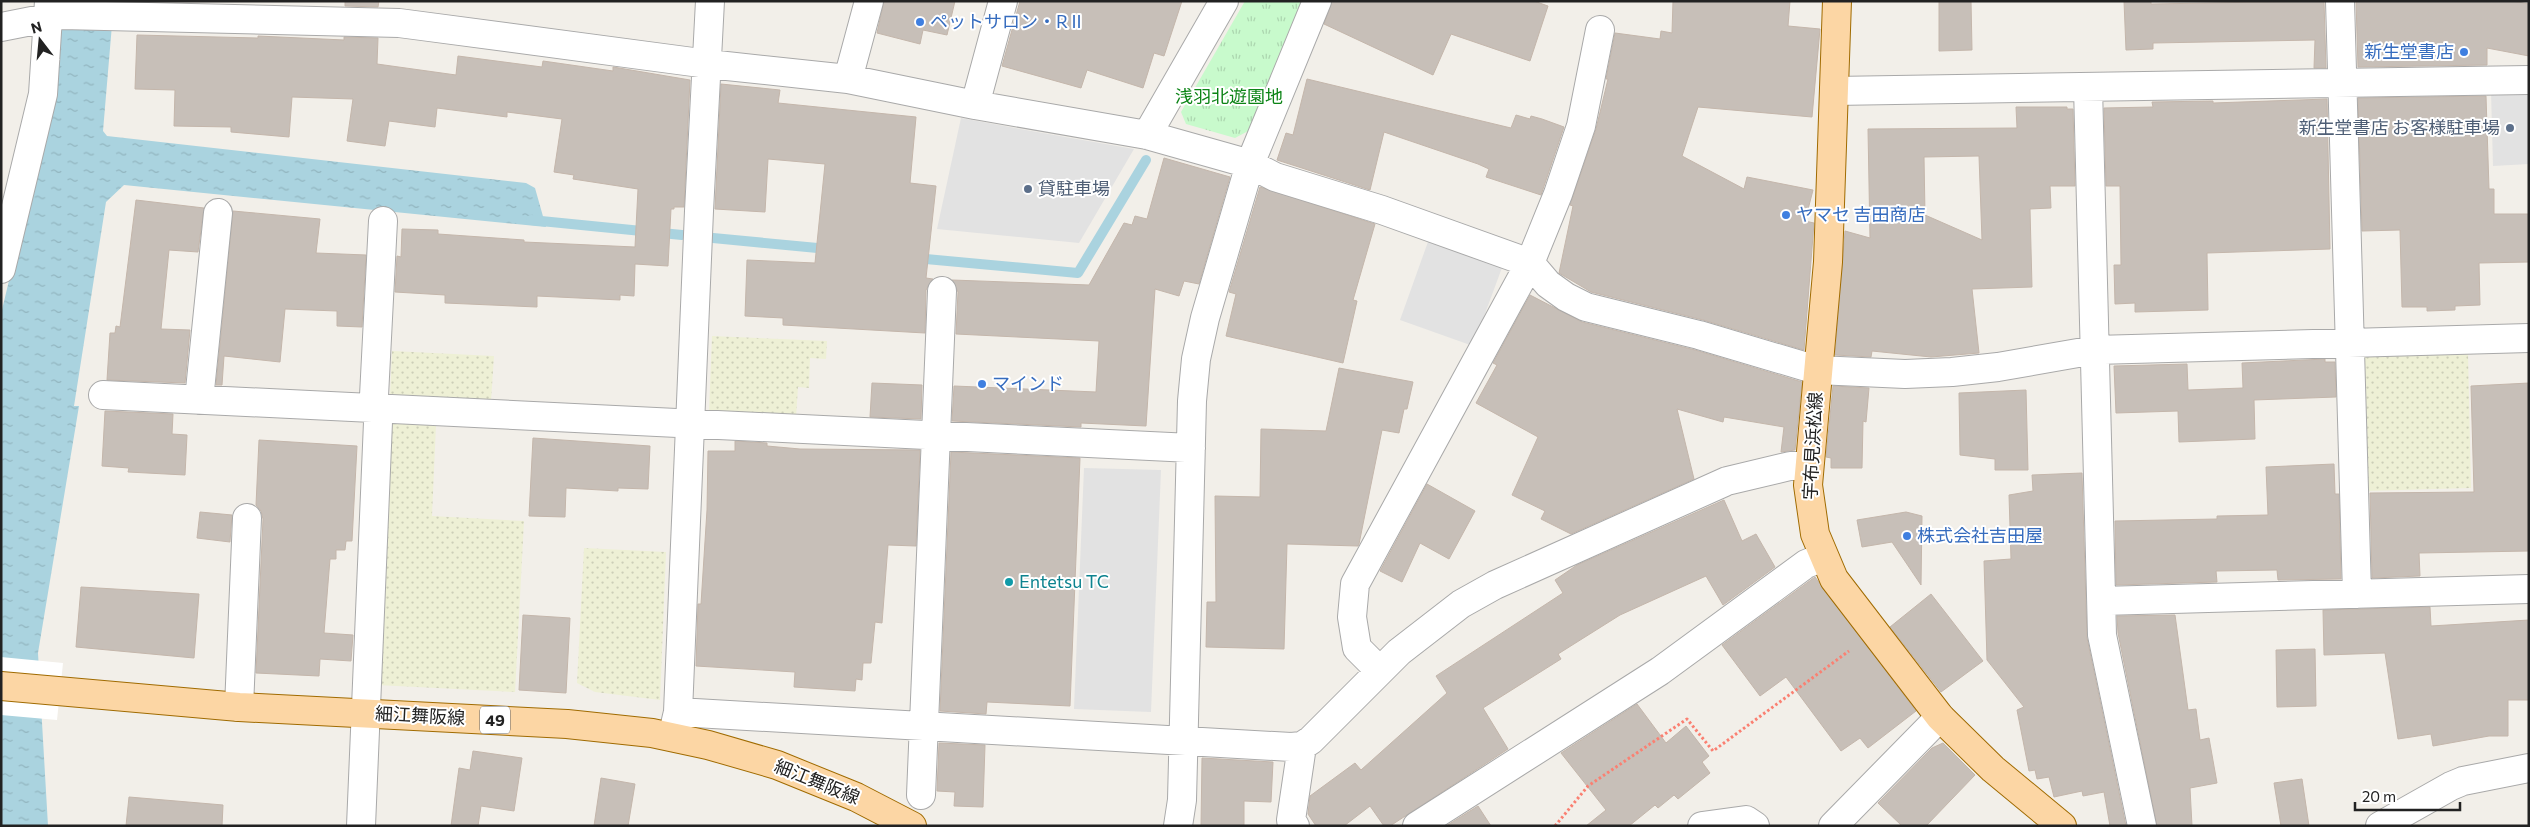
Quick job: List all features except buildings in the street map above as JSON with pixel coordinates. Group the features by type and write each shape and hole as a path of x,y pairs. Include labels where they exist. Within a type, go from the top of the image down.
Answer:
{"main road":[{"name":"宇布見浜松線","path":"1837,1 1828,262 1809,466 1810,510 1823,557 1834,579 1940,717 1993,769 2062,826"},
{"name":"細江舞阪線","path":"1,686 239,707 576,724 675,725 736,752 785,768 856,797 912,826"}],"street":[{"path":"710,1 675,725 924,726 1291,747 1302,746 1311,740 1380,671 1429,627 1461,604 1495,585 1727,482 1790,466 1809,466"},
{"path":"848,79 869,1"},
{"path":"975,105 1003,1"},
{"path":"1147,135 1224,1"},
{"path":"1178,826 1182,800 1194,380 1200,338 1250,164 1317,1"},
{"path":"2340,1 2357,594"},
{"path":"1,269 43,94 53,11"},
{"path":"1,27 53,11 400,12 708,64 848,79 975,105 1147,135 1250,164 1275,177 1382,210 1530,263 1548,284 1566,298 1586,307 1699,335 1817,370 1905,374 1952,372 1998,367 2095,350 2529,338"},
{"path":"1380,671 1357,648 1352,617 1355,584 1530,263 1558,194 1581,126 1600,30"},
{"path":"1834,91 2529,80"},
{"path":"2088,87 2102,635 2128,747 2142,826"},
{"path":"199,400 218,213"},
{"path":"361,826 378,422 374,396 383,222"},
{"path":"921,795 942,291"},
{"path":"104,395 1191,448"},
{"path":"239,707 247,518"},
{"path":"1417,826 1660,670 1806,564 1823,557"},
{"path":"2102,600 2529,589"},
{"path":"1833,826 1940,717"},
{"path":"1295,826 1291,820 1302,746"},
{"path":"2380,826 2463,781 2529,768"},
{"path":"1702,826 1746,820 1755,826"}],"path":[{"path":"1555,826 1588,786 1687,719 1713,751 1874,632"}],"green space":[{"name":"浅羽北遊園地","path":"1245,1 1306,1 1252,129 1235,138 1186,124 1181,112"},
{"path":"712,336 827,341 826,359 810,358 809,388 798,387 796,417 709,412"},
{"path":"392,351 494,356 491,401 390,397"},
{"path":"2468,353 2471,488 2364,491 2361,356"},
{"path":"388,422 436,425 432,516 524,521 515,692 377,685"},
{"path":"584,548 666,552 660,700 595,692 577,683"}],"shaded area":[{"name":"新生堂書店 お客様駐車場","path":"2491,91 2529,91 2529,164 2493,166"},
{"name":"貸駐車場","path":"961,118 1134,149 1079,243 937,229"},
{"path":"1429,239 1503,265 1473,346 1400,320"},
{"path":"1084,468 1161,470 1151,712 1074,709"}],"water":[{"path":"70,1 114,1 103,131 107,136 526,183 535,188 546,227 124,185 106,202 74,406 79,406 38,653 48,826 1,826 1,314 55,88 56,37"}],"pier":[{"path":"1,657 63,663 57,720 1,715"}],"waterway":[{"path":"915,258 1078,273 1146,160"},
{"path":"531,220 682,235"},
{"path":"713,238 828,249"}],"place":[{"name":"ペットサロン・R II","path":"920,22"},
{"name":"新生堂書店","path":"2464,52"},
{"name":"新生堂書店 お客様駐車場","path":"2510,128"},
{"name":"貸駐車場","path":"1028,189"},
{"name":"ヤマセ 吉田商店","path":"1786,215"},
{"name":"マインド","path":"982,384"},
{"name":"株式会社吉田屋","path":"1907,536"},
{"name":"Entetsu TC","path":"1009,582"}]}
